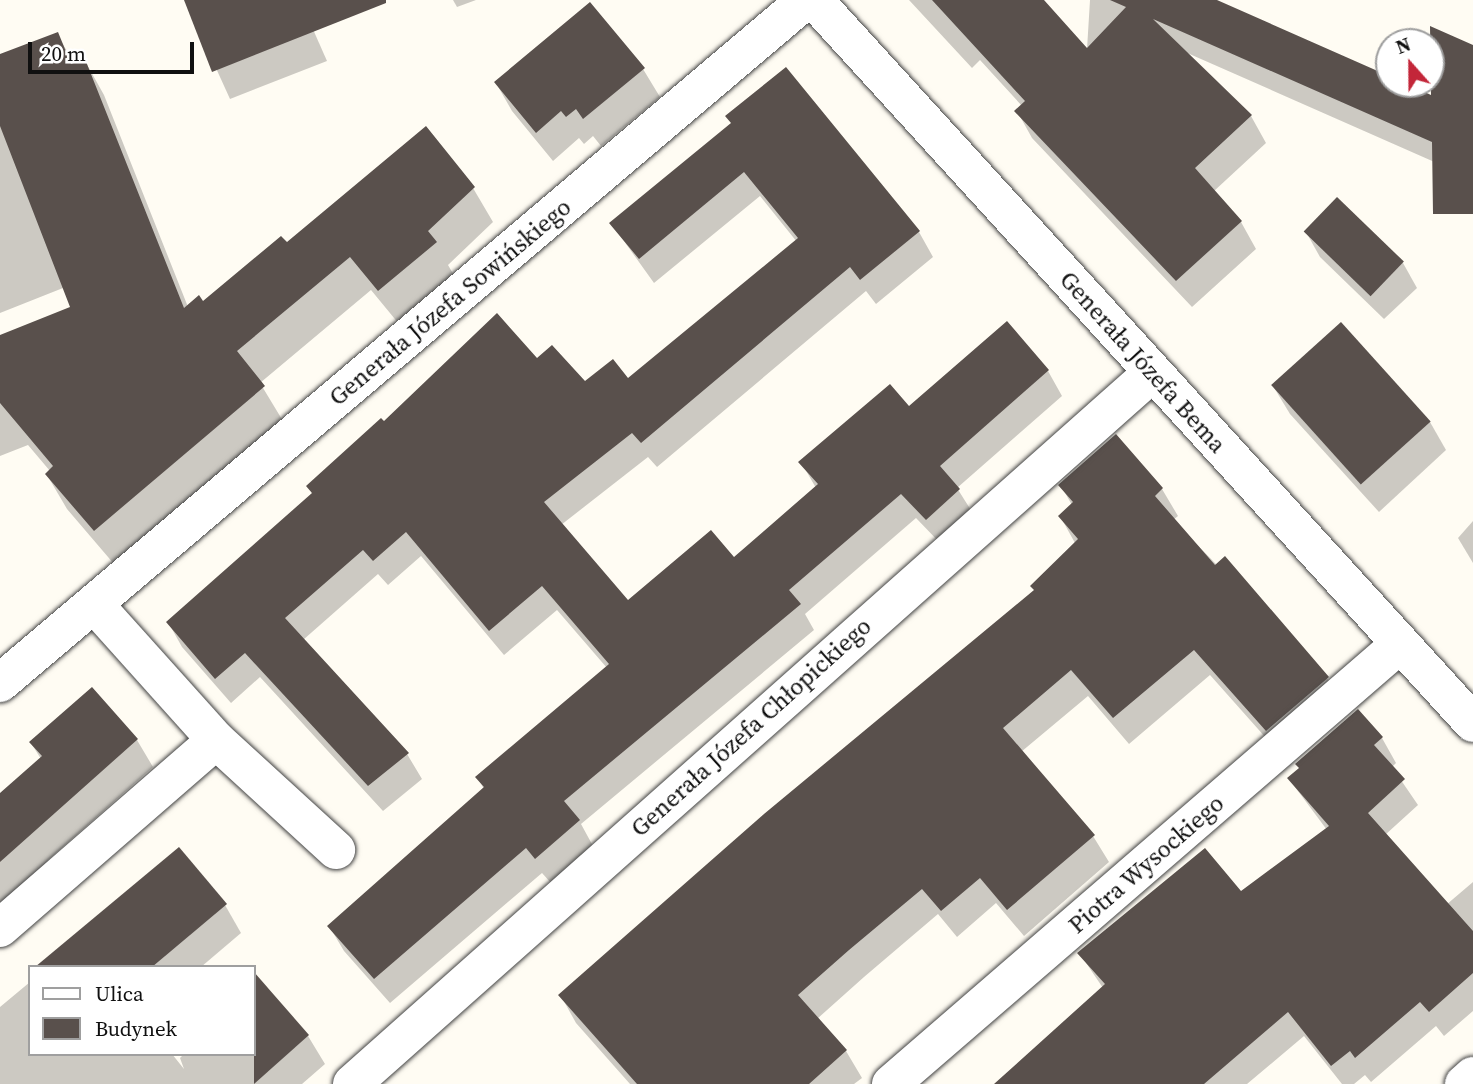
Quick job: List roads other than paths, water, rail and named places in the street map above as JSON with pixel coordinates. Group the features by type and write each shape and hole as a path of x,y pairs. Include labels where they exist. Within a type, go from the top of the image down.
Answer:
{"street":[{"name":"Generała Józefa Sowińskiego","path":"0,683 806,0"},
{"name":"Generała Józefa Bema","path":"814,0 1473,723"},
{"name":"Generała Józefa Chłopickiego","path":"352,1084 1152,373"},
{"path":"94,604 216,740 336,850"},
{"name":"Piotra Wysockiego","path":"891,1084 1400,644"},
{"path":"0,928 216,740"},
{"path":"1464,1084 1473,1076"}]}
